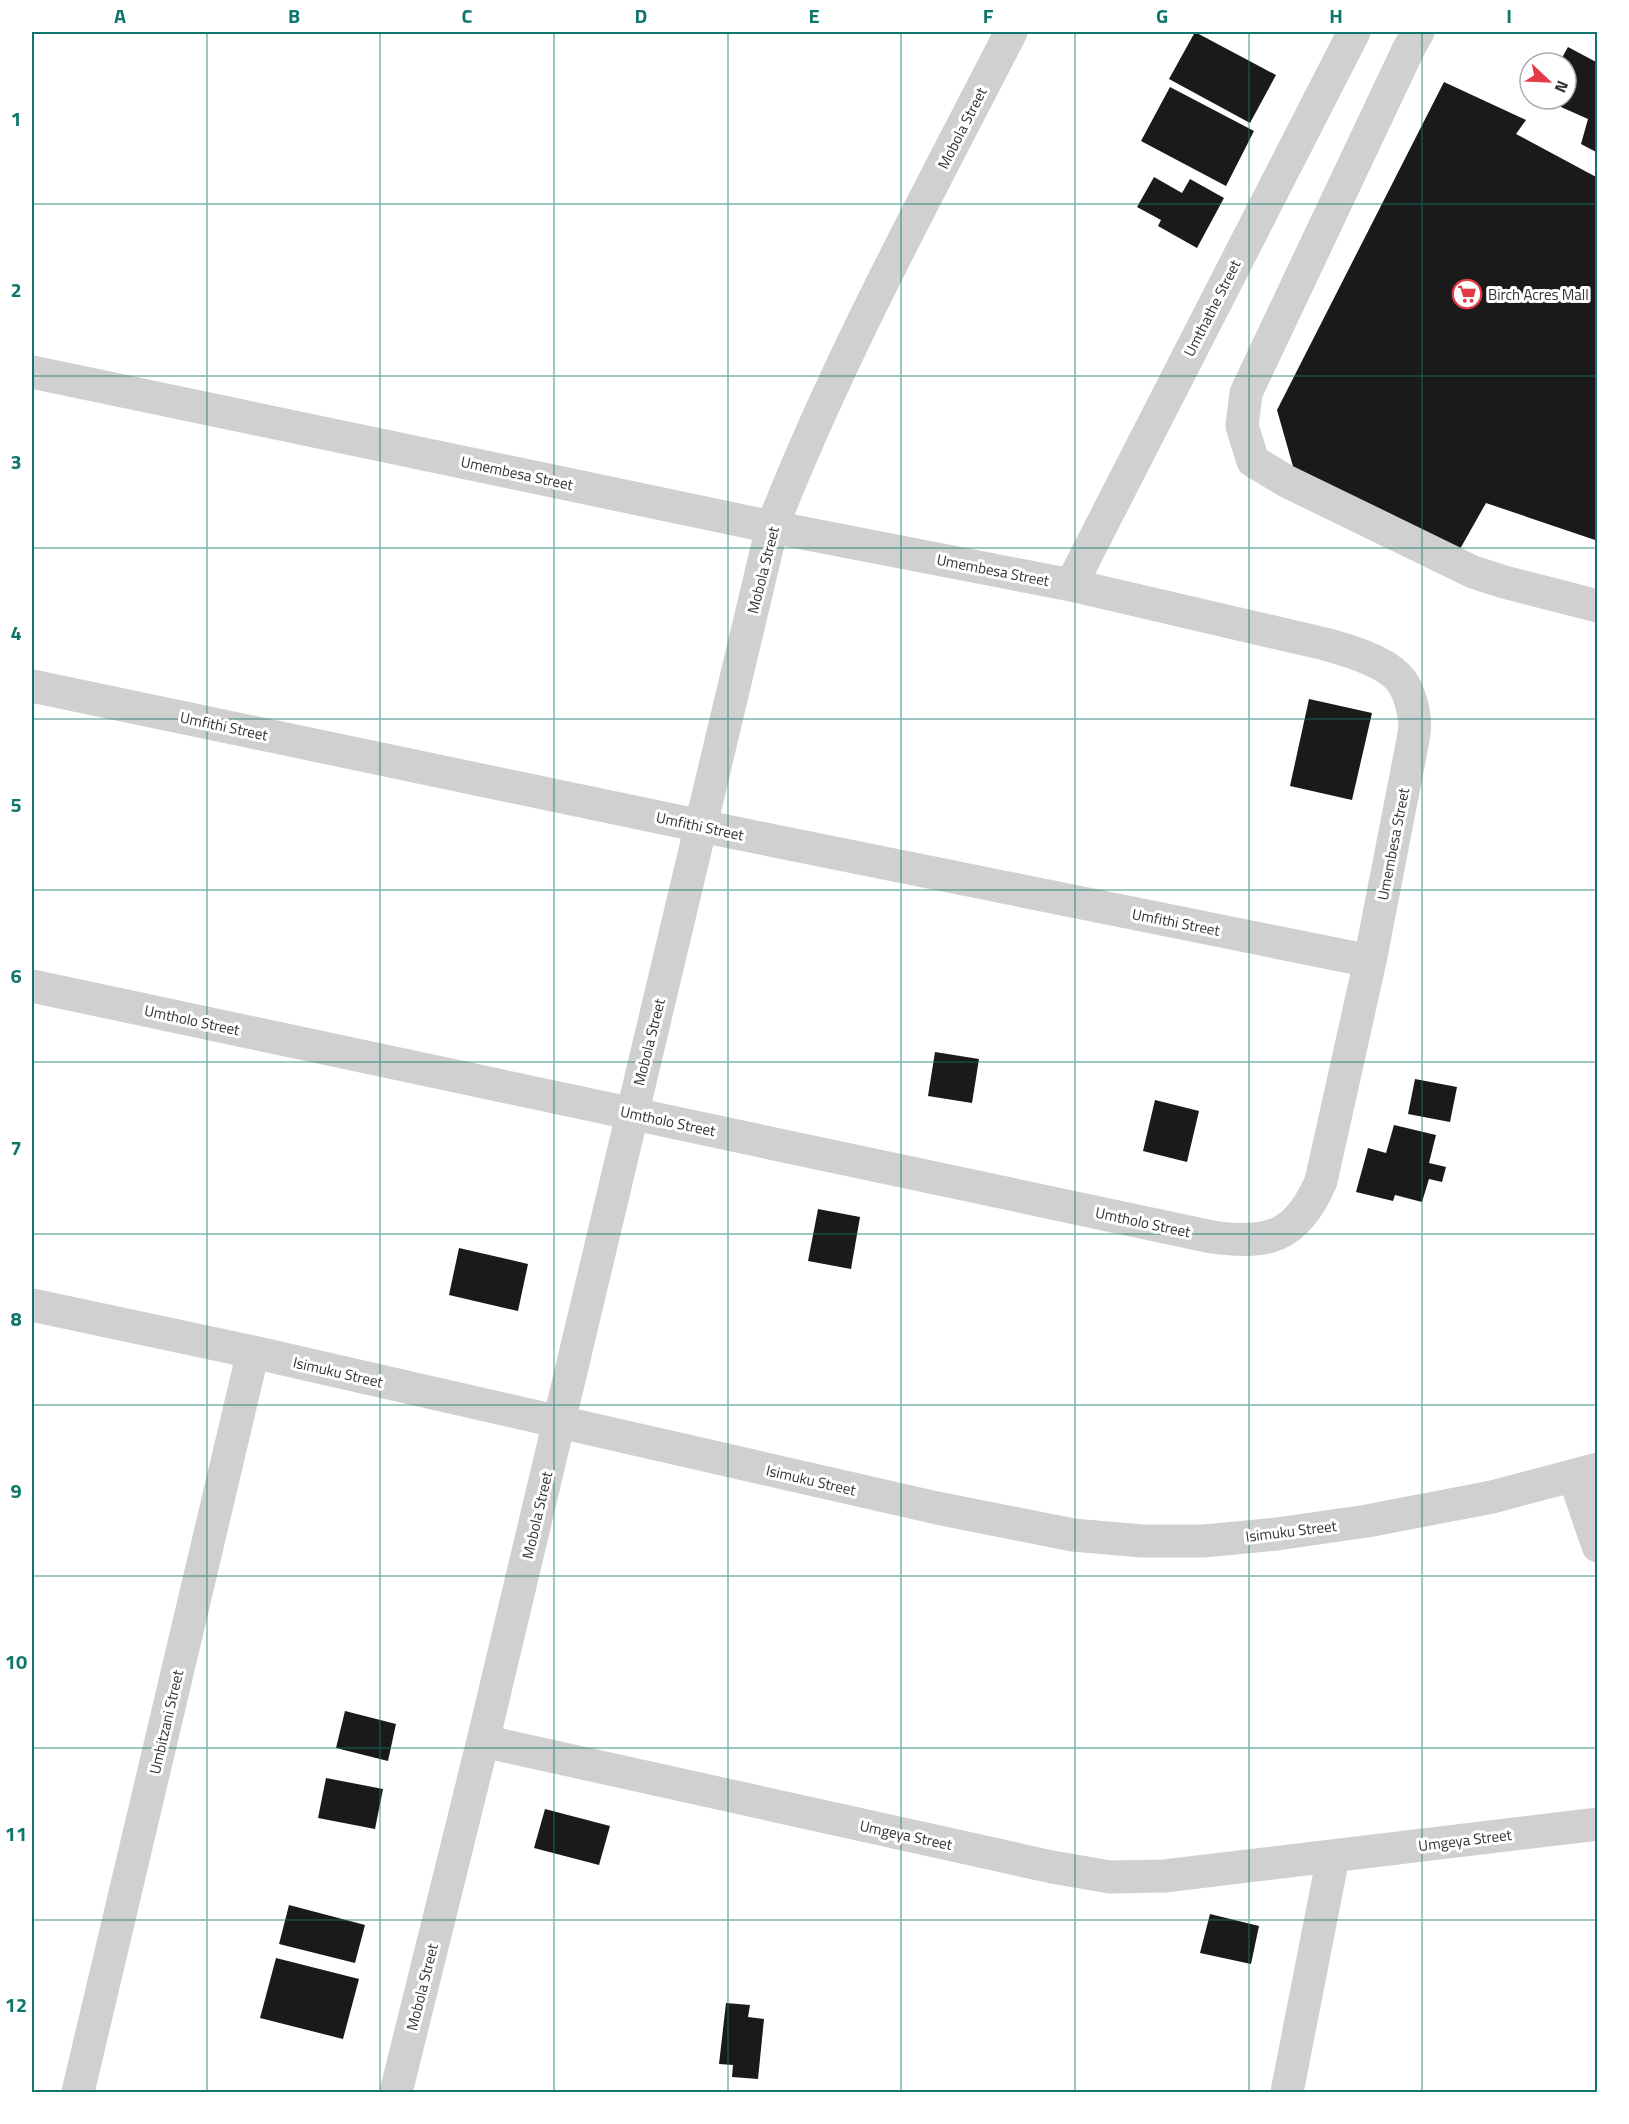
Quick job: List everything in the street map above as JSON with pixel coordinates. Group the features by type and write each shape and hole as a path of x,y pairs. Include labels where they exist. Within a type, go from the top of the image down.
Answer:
{"street":[{"name":"Mobola Street","path":"396,2092 560,1423 772,526 801,454 866,316 1011,32"},
{"name":"Umthathe Street","path":"1071,585 1354,32"},
{"path":"1418,32 1246,393 1242,426 1253,461 1296,486 1473,572 1598,606"},
{"name":"Umembesa Street","path":"32,372 772,526 1071,585 1351,651 1380,664 1399,677 1408,693 1415,717 1413,740 1370,961 1321,1181 1313,1201 1299,1218"},
{"name":"Umfithi Street","path":"32,686 701,826 1370,961"},
{"name":"Umtholo Street","path":"32,986 1212,1237 1240,1241 1259,1240 1281,1232 1299,1218"},
{"name":"Isimuku Street","path":"32,1305 253,1352 1003,1522 1073,1535 1142,1541 1204,1541 1235,1538 1367,1521 1492,1497 1586,1472"},
{"name":"Umbitzani Street","path":"78,2092 253,1352"},
{"path":"1586,1472 1598,1546"},
{"name":"Umgeya Street","path":"483,1742 1052,1867 1110,1877 1164,1876 1598,1824"},
{"path":"1287,2092 1333,1857"}],"building":[{"path":"1195,32 1276,75 1250,123 1169,79"},
{"path":"1578,52 1598,63 1598,153 1581,144 1588,119 1570,111 1578,111"},
{"name":"Birch Acres Mall","path":"1444,82 1526,120 1516,134 1598,178 1598,541 1486,503 1460,549 1294,470 1277,410"},
{"path":"1170,87 1254,131 1226,186 1141,141"},
{"path":"1154,177 1182,193 1190,179 1224,198 1197,248 1158,226 1161,220 1137,207"},
{"path":"1309,699 1372,713 1352,800 1290,786"},
{"path":"935,1052 979,1059 972,1103 928,1096"},
{"path":"1415,1079 1457,1087 1450,1122 1408,1114"},
{"path":"1155,1100 1199,1111 1187,1162 1143,1151"},
{"path":"1394,1125 1436,1135 1429,1163 1446,1167 1442,1182 1429,1179 1422,1202 1395,1195 1393,1201 1356,1192 1368,1148 1386,1153"},
{"path":"818,1209 860,1217 851,1269 808,1261"},
{"path":"459,1248 528,1264 518,1311 449,1295"},
{"path":"345,1711 396,1724 388,1761 336,1748"},
{"path":"326,1778 383,1789 375,1829 318,1818"},
{"path":"545,1809 610,1826 599,1865 534,1848"},
{"path":"289,1905 365,1925 355,1963 279,1944"},
{"path":"1210,1914 1259,1926 1251,1964 1200,1953"},
{"path":"276,1958 359,1979 343,2039 260,2018"},
{"path":"726,2003 750,2005 748,2017 764,2019 758,2079 732,2077 733,2065 719,2064"}],"place":[{"name":"Birch Acres Mall","path":"1467,294"}]}
